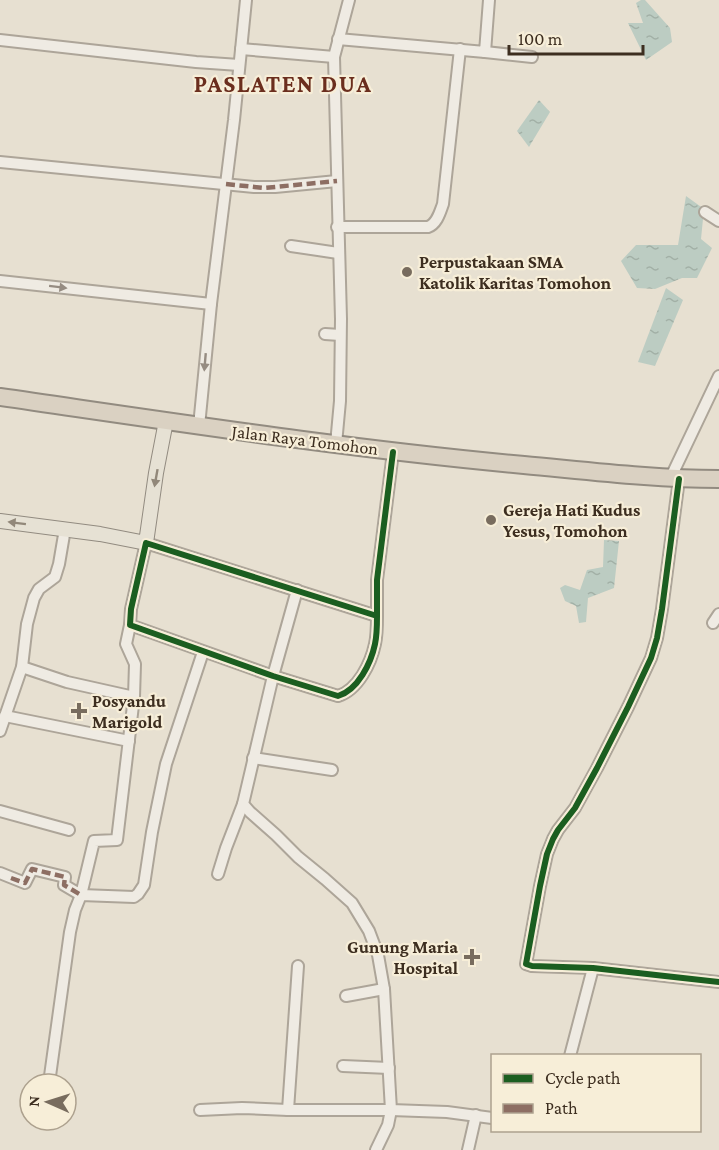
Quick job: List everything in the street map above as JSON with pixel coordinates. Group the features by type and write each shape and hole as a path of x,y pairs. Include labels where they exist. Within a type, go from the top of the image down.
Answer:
{"highway":[{"name":"Jalan Raya Tomohon","path":"0,397 393,452 674,479 719,479"}],"main road":[{"path":"0,521 146,543 166,421"}],"street":[{"path":"200,426 211,303 246,0"},
{"path":"336,444 340,400 340,335 334,57 350,0"},
{"path":"485,52 489,0"},
{"path":"338,39 532,57"},
{"path":"0,40 239,65"},
{"path":"241,49 334,57"},
{"path":"337,227 428,227 435,222 443,204 460,49"},
{"path":"0,162 264,188 337,181"},
{"path":"705,212 719,221"},
{"path":"291,246 338,253"},
{"path":"0,281 211,303"},
{"path":"325,334 340,335"},
{"path":"719,376 674,479 662,609 651,658 589,784 553,839 540,886 526,964 593,968 719,982"},
{"path":"130,625 273,676 333,695 343,695 360,678 371,657 375,642 377,580 393,452"},
{"path":"0,730 22,667 27,624 34,598 39,589 55,577 65,529"},
{"path":"51,1072 70,932 94,841 117,840 118,838 134,697 135,664 126,644 146,543 377,616"},
{"path":"218,873 243,804 273,676 297,590"},
{"path":"0,873 25,883 32,869 65,877 64,885 81,895 134,897 141,890 144,885 166,764 203,652"},
{"path":"22,667 67,682 134,697"},
{"path":"5,716 129,741"},
{"path":"253,758 332,770"},
{"path":"243,804 298,857 352,903 369,930 378,955 384,989 391,1110 388,1125 376,1150"},
{"path":"0,811 69,830"},
{"path":"288,1110 298,966"},
{"path":"571,1054 593,968"},
{"path":"346,996 384,989"},
{"path":"343,1066 389,1068"},
{"path":"200,1110 242,1108 391,1110 447,1112 491,1118"},
{"path":"468,1150 476,1115"}],"water":[{"path":"645,0 670,28 672,42 646,60 628,23 643,23 636,3"},
{"path":"539,100 550,112 529,147 517,131"},
{"path":"686,196 704,209 701,239 712,248 697,278 682,278 655,289 637,288 621,261 636,245 678,245"},
{"path":"666,288 683,300 655,366 638,362"},
{"path":"604,540 619,541 614,588 588,598 586,622 579,623 576,606 565,601 560,588 565,585 580,590 587,570 603,567"}],"marked path":[{"path":"226,184 264,188 337,181"},
{"path":"11,878 25,883 32,869 65,877 64,885 81,895"}],"cycle path":[{"path":"377,616 377,634 367,667 352,688 338,696 273,676 130,625 131,609 146,543 377,616 377,580 393,452"},
{"path":"679,479 662,609 651,658 597,768 575,808 553,839 540,886 526,964 593,968 719,982"}],"place":[{"name":"Perpustakaan SMA Katolik Karitas Tomohon","path":"407,272"},
{"name":"Gereja Hati Kudus Yesus, Tomohon","path":"491,520"},
{"name":"Posyandu Marigold","path":"79,711"},
{"name":"Gunung Maria Hospital","path":"472,957"}],"district":[{"name":"PASLATEN DUA","path":"283,84"}]}
